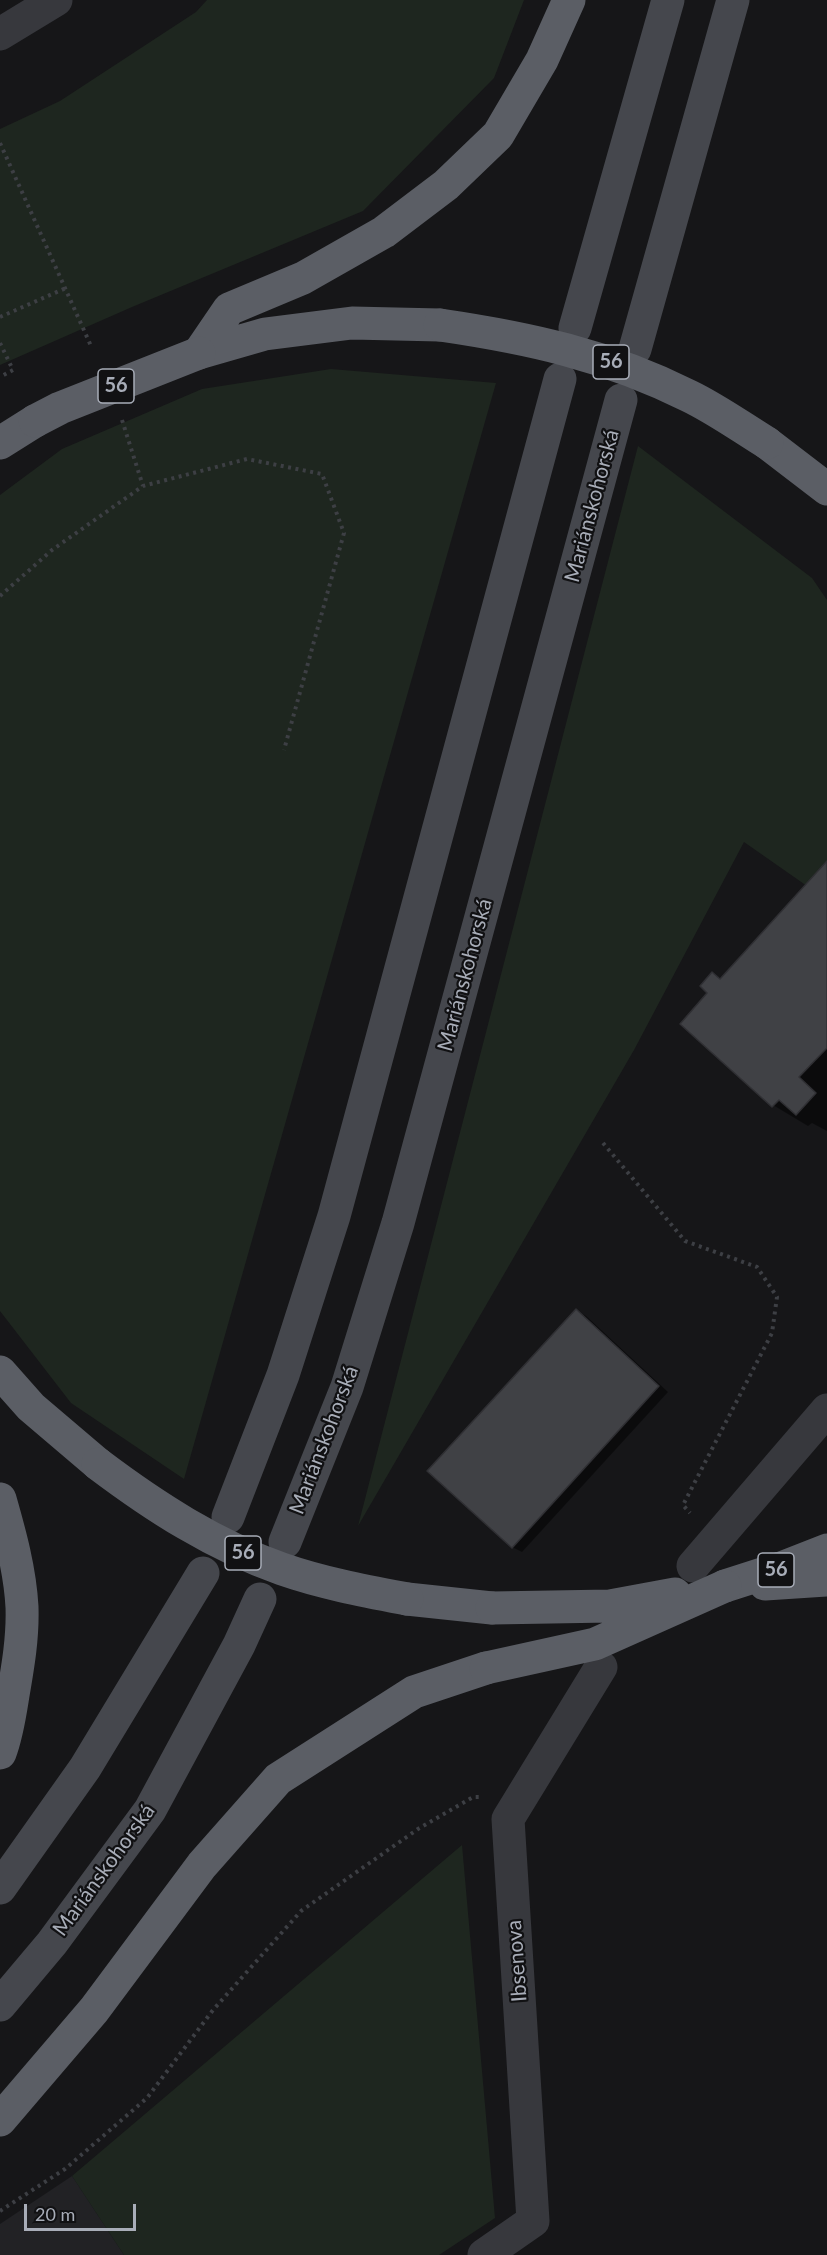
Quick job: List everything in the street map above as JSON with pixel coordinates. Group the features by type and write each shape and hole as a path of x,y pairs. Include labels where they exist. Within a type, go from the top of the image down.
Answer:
{"highway":[{"path":"199,353 229,309 303,278 384,232 446,185 498,135 542,60 569,0"},
{"name":"56","path":"0,443 34,421 60,408 199,353 237,341 265,334 352,323 440,325 533,340 606,360 690,396 767,442 827,489"},
{"name":"56","path":"0,1372 31,1407 98,1464 171,1516 242,1553 282,1569 322,1581 407,1599 492,1608 610,1606 725,1586 827,1580"},
{"path":"0,1499 14,1549 22,1606 21,1641 16,1676 0,1753"},
{"name":"56","path":"725,1586 827,1550"},
{"path":"0,2120 94,2010 202,1865 278,1779 414,1692 486,1668 595,1644 725,1586"}],"main road":[{"path":"575,328 668,0"},
{"path":"635,349 733,0"},
{"path":"228,1517 283,1375 333,1216 560,379"},
{"name":"Mariánskohorská","path":"285,1542 347,1387 398,1222 621,400"},
{"path":"0,1888 85,1768 203,1573"},
{"name":"Mariánskohorská","path":"0,2005 52,1942 150,1810 239,1645 260,1599"}],"street":[{"path":"0,34 56,0"},
{"path":"693,1566 827,1410"},
{"name":"Ibsenova","path":"484,2255 533,2221 508,1819 601,1667"}],"path":[{"path":"0,143 91,346"},
{"path":"0,317 66,288"},
{"path":"0,343 12,370 0,377"},
{"path":"120,414 143,486"},
{"path":"0,596 52,550 143,486 247,459 322,474 344,533 284,750"},
{"path":"603,1143 685,1241 757,1267 777,1297 772,1333 683,1505 715,1540"},
{"path":"0,2211 65,2169 147,2098 213,2010 301,1911 418,1830 473,1797 523,1795"}],"shaded area":[{"path":"207,0 524,0 494,78 363,211 132,307 0,365 0,129 60,101 196,12"},
{"path":"331,369 496,383 184,1479 71,1403 0,1311 0,495 62,449 202,389"},
{"path":"638,446 812,578 827,600 827,900 744,842 634,1050 358,1526"},
{"path":"462,1845 495,2218 439,2255 124,2255 72,2176"},
{"path":"72,2176 124,2255 0,2255 0,2224"}],"building":[{"path":"827,861 827,1048 799,1077 816,1093 796,1115 779,1100 772,1107 680,1024 707,993 700,986 712,972 720,979"},
{"path":"576,1309 659,1386 512,1548 427,1471"}]}
